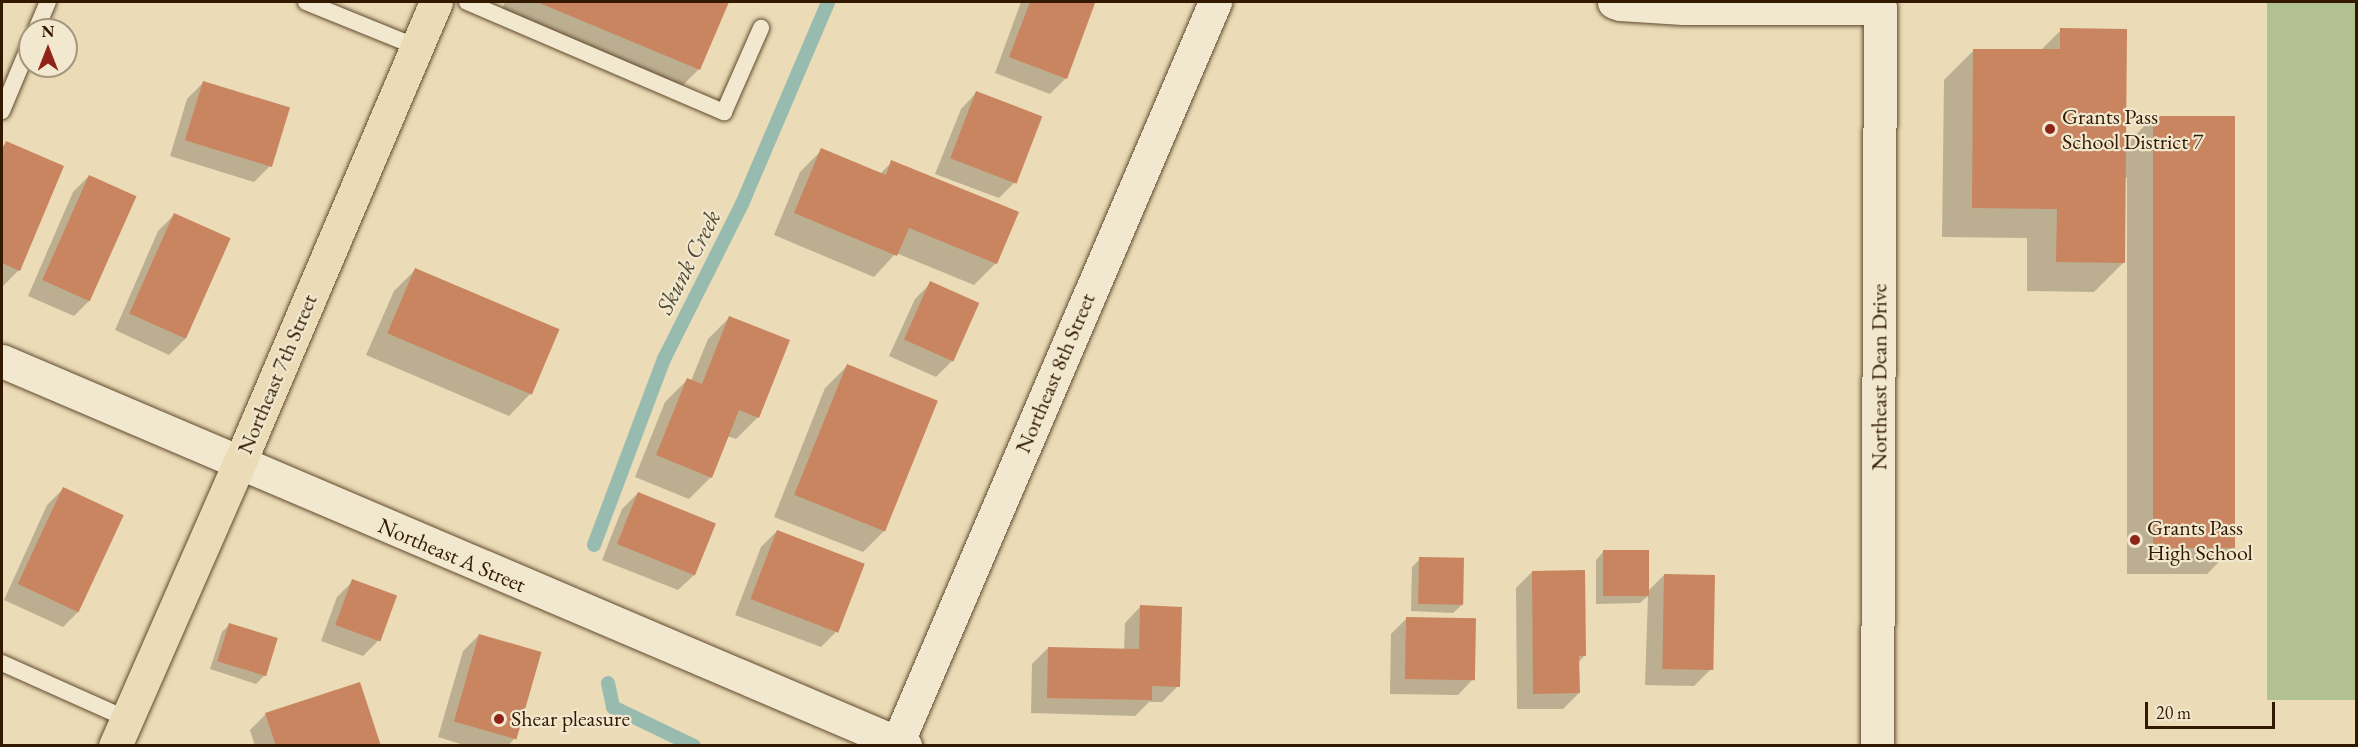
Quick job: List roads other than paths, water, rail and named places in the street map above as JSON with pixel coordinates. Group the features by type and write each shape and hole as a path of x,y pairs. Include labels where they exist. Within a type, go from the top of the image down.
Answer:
{"highway":[{"name":"Northeast 7th Street","path":"121,732 239,464 436,2"}],"street":[{"name":"Northeast 8th Street","path":"899,745 1215,2"},
{"name":"Northeast Dean Drive","path":"1614,2 1683,8 1880,8 1877,746"},
{"name":"Northeast A Street","path":"2,361 899,745"}],"lane":[{"path":"41,18 48,2"},
{"path":"306,2 417,47"},
{"path":"467,2 724,112 760,28"},
{"path":"2,111 18,73"},
{"path":"2,663 121,732"}],"waterway":[{"name":"Skunk Creek","path":"594,545 664,359 742,204 828,2"},
{"name":"Skunk Creek","path":"608,683 613,707 694,746"}],"place":[{"name":"Grants Pass School District 7","path":"2050,129"},
{"name":"Grants Pass High School","path":"2135,540"},
{"name":"Shear pleasure","path":"499,719"}]}
